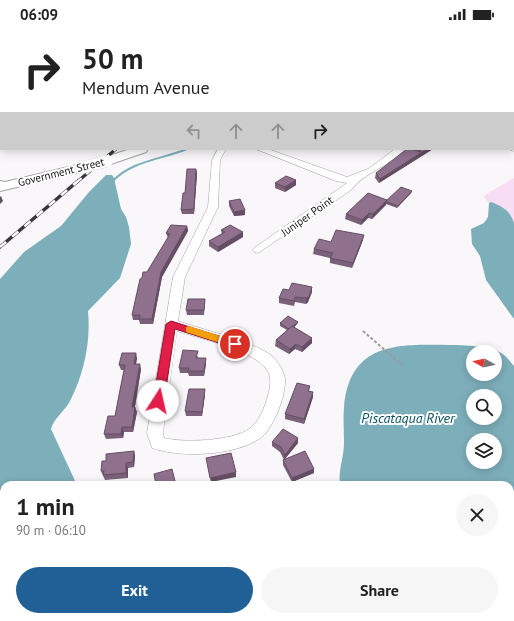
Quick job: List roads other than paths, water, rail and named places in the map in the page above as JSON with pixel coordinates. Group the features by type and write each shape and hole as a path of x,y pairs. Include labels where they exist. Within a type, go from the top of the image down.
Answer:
{"main road":[{"name":"Government Street","path":"1,186 81,168 139,150"}],"street":[{"path":"171,324 254,352 273,367 278,378 274,401 266,420 253,434 233,441 188,448 171,447 158,443 155,438 171,324 179,277 213,207 216,160 221,150"},
{"path":"263,150 339,179 354,180"},
{"name":"Juniper Point","path":"258,250 348,188 354,180 378,166 399,150"}],"water":[{"name":"Piscataqua River","path":"106,175 112,175 121,209 126,217 129,227 131,244 120,278 88,311 89,322 87,346 83,369 70,401 54,422 51,429 75,481 0,481 0,279 24,252 61,226 89,192"},
{"path":"491,202 506,210 511,215 514,223 514,319 486,280 480,256 472,244 471,229 484,223 488,217 489,203"},
{"name":"Piscataqua River","path":"413,345 466,346 466,381 502,381 502,354 507,357 514,366 514,481 340,481 344,448 344,407 348,385 356,369 367,358 380,351 396,347"}],"waterway":[{"path":"112,182 128,169 147,161 184,150"}],"railway":[{"path":"77,182 115,150"},
{"path":"0,247 78,181"}]}
